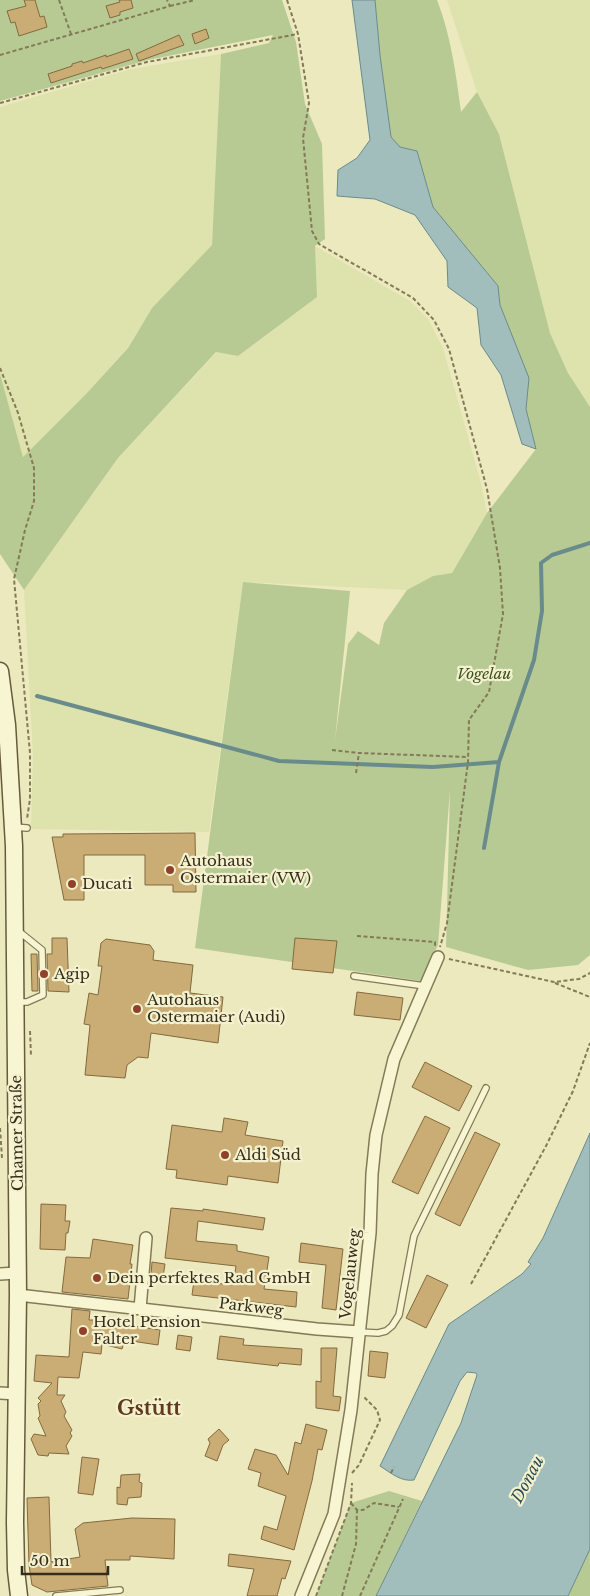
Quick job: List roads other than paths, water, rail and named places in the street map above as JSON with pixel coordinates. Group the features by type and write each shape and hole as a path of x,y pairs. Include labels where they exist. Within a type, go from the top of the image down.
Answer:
{"main road":[{"name":"Chamer Straße","path":"0,671 7,725 6,783 20,828 14,927 18,1295 8,1394 18,1596"}],"street":[{"name":"Vogelauweg","path":"300,1596 334,1514 353,1389 370,1233 372,1174 376,1136 394,1060 438,957"},
{"path":"140,1309 146,1238"},
{"path":"0,1274 17,1273"},
{"name":"Parkweg","path":"18,1295 317,1329 359,1332"}],"lane":[{"path":"14,927 24,933 42,950 42,995 27,1002 15,1002"},
{"path":"354,976 425,986"},
{"path":"359,1332 386,1332 399,1314 414,1236 486,1088"},
{"path":"56,1596 120,1590"}],"water":[{"path":"352,0 375,0 391,137 400,147 417,151 433,207 498,286 500,305 529,378 526,409 536,449 522,444 501,375 481,345 477,308 448,287 447,261 415,215 375,199 337,196 338,170 357,158 370,140"},
{"name":"Donau","path":"590,1133 590,1549 568,1596 376,1596 461,1423 477,1375 476,1373 467,1372 460,1381 414,1480 400,1478 380,1466 449,1324 522,1274 531,1264 528,1262 543,1238"}],"waterway":[{"path":"484,848 499,762 534,660 542,611 541,563 552,555 590,543"},
{"path":"37,696 279,761 433,767 499,762"}],"place":[{"name":"Autohaus Ostermaier (VW)","path":"170,870"},
{"name":"Ducati","path":"72,884"},
{"name":"Agip","path":"44,974"},
{"name":"Autohaus Ostermaier (Audi)","path":"137,1009"},
{"name":"Aldi Süd","path":"225,1155"},
{"name":"Dein perfektes Rad GmbH","path":"97,1278"},
{"name":"Hotel Pension Falter","path":"83,1331"}],"district":[{"name":"Gstütt","path":"149,1408"}],"park label":[{"name":"Vogelau","path":"484,674"}]}
